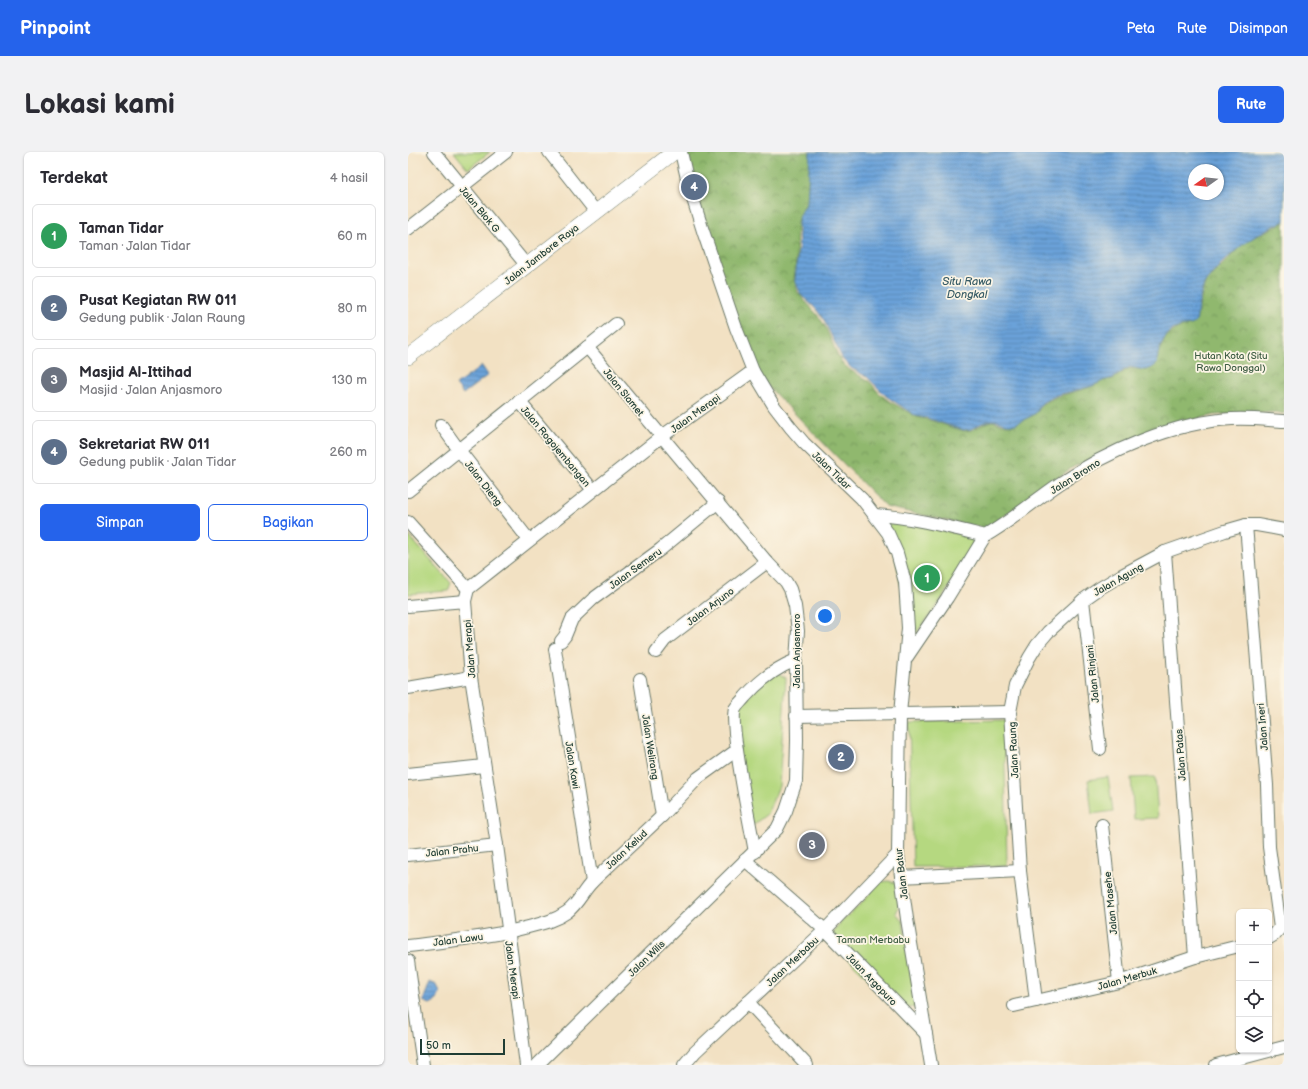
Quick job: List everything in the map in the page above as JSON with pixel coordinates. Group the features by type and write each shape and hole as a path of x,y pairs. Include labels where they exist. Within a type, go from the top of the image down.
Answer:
{"street":[{"name":"Jalan Blok G","path":"434,152 527,266"},
{"path":"408,229 506,152"},
{"path":"549,152 596,212"},
{"name":"Jalan Jambore Raya","path":"408,357 674,152"},
{"name":"Jalan Tidar","path":"681,152 688,183 705,237 730,311 753,371 774,406 791,428 804,443 862,499 875,515 888,533 897,553 905,582 908,628 906,658"},
{"path":"408,491 616,324"},
{"name":"Jalan Slamet","path":"587,347 661,437"},
{"name":"Jalan Merapi","path":"526,1065 497,845 471,677 466,595 529,540 593,490 661,437 753,371"},
{"name":"Jalan Rogojembangan","path":"519,401 593,490"},
{"name":"Jalan Bromo","path":"985,536 1071,476 1102,459 1146,439 1182,427 1209,422 1232,419 1284,421"},
{"name":"Jalan Dieng","path":"441,425 529,540"},
{"name":"Jalan Anjasmoro","path":"661,437 718,502 767,562 786,582 793,597 797,623 796,781 786,811 777,829 755,852"},
{"name":"Jalan Semeru","path":"558,645 565,636 572,619 593,599 661,548 718,502"},
{"path":"875,515 893,516 932,523 985,536 947,598 906,658"},
{"path":"408,522 466,595 408,606"},
{"name":"Jalan Agung","path":"1010,712 1015,686 1029,658 1048,632 1083,600 1122,575 1165,552 1225,531 1246,525 1257,525 1284,530"},
{"name":"Jalan Ineri","path":"1246,525 1267,786 1269,847 1280,928 1272,936"},
{"name":"Jalan Patas","path":"1165,552 1195,957"},
{"name":"Jalan Arjuno","path":"656,652 665,640 767,562"},
{"name":"Jalan Rinjani","path":"1083,600 1100,749"},
{"name":"Jalan Kawi","path":"558,645 592,882"},
{"name":"Jalan Batur","path":"906,658 900,714 898,854 906,919 931,1065"},
{"path":"755,852 737,750 734,723 735,709 753,688 782,666 796,660"},
{"path":"408,688 471,677"},
{"name":"Jalan Welirang","path":"640,679 662,816"},
{"name":"Jalan Raung","path":"796,716 1010,712 1020,871 1036,1001"},
{"name":"Jalan Kelud","path":"508,933 539,926 567,912 579,900 585,889 662,816 698,778 737,750"},
{"path":"408,774 484,766"},
{"name":"Jalan Masehe","path":"1102,825 1119,982"},
{"name":"Jalan Prahu","path":"408,855 497,845"},
{"name":"Jalan Wilis","path":"537,1065 745,860 755,852"},
{"name":"Jalan Merbabu","path":"684,1065 695,1052 825,930 898,854"},
{"name":"Jalan Argopuro","path":"745,860 825,930 927,1035"},
{"path":"901,877 1020,871"},
{"name":"Jalan Lawu","path":"408,946 508,933"},
{"name":"Jalan Merbuk","path":"1014,1006 1119,982 1195,957 1236,947"},
{"path":"408,961 423,1065"},
{"path":"748,1002 807,1065"},
{"path":"1216,1065 1249,1061 1284,1047"}],"green space":[{"path":"454,152 490,152 468,169"},
{"name":"Hutan Kota (Situ Rawa Donggal)","path":"687,152 810,152 807,202 799,214 797,222 794,279 798,293 819,317 826,328 837,354 843,364 850,370 870,382 879,393 889,401 917,417 964,431 972,430 992,421 1007,425 1015,424 1032,416 1037,412 1042,404 1056,397 1091,387 1105,380 1113,379 1128,369 1146,370 1153,367 1157,364 1158,353 1166,337 1178,328 1191,325 1196,321 1203,290 1206,282 1212,275 1245,242 1284,222 1284,414 1276,412 1214,415 1167,426 1073,467 986,529 886,507 753,371 695,214"},
{"path":"888,519 974,537 972,549 937,606 916,633 908,629 893,541 885,524"},
{"path":"408,535 451,583 448,591 408,594"},
{"path":"774,669 786,678 779,786 767,814 749,828 731,709"},
{"path":"1004,720 1007,866 913,867 909,722"},
{"path":"1108,777 1113,811 1092,814 1088,780"},
{"path":"1155,777 1158,818 1134,819 1131,778"},
{"name":"Taman Merbabu","path":"888,881 897,883 900,904 896,913 903,921 916,1007 899,1009 829,940 840,923 861,904 879,882"}],"water":[{"name":"Situ Rawa Dongkal","path":"810,152 1284,152 1284,221 1265,230 1242,246 1210,276 1202,289 1196,321 1190,325 1174,329 1165,337 1158,353 1157,364 1145,370 1130,367 1113,378 1092,386 1057,395 1043,402 1039,406 1037,412 1015,424 1007,424 991,420 971,429 964,430 916,416 886,396 867,377 851,368 843,360 824,320 816,309 801,295 795,280 799,243 798,222 800,214 807,203"},
{"path":"482,366 488,375 463,394 456,385"},
{"path":"430,982 437,985 440,993 437,1000 430,1004 423,1001"}],"place":[{"name":"Sekretariat RW 011","path":"694,187"},
{"name":"Taman Tidar","path":"927,578"},
{"name":"Pusat Kegiatan RW 011","path":"841,757"},
{"name":"Masjid Al-Ittihad","path":"812,845"}]}
